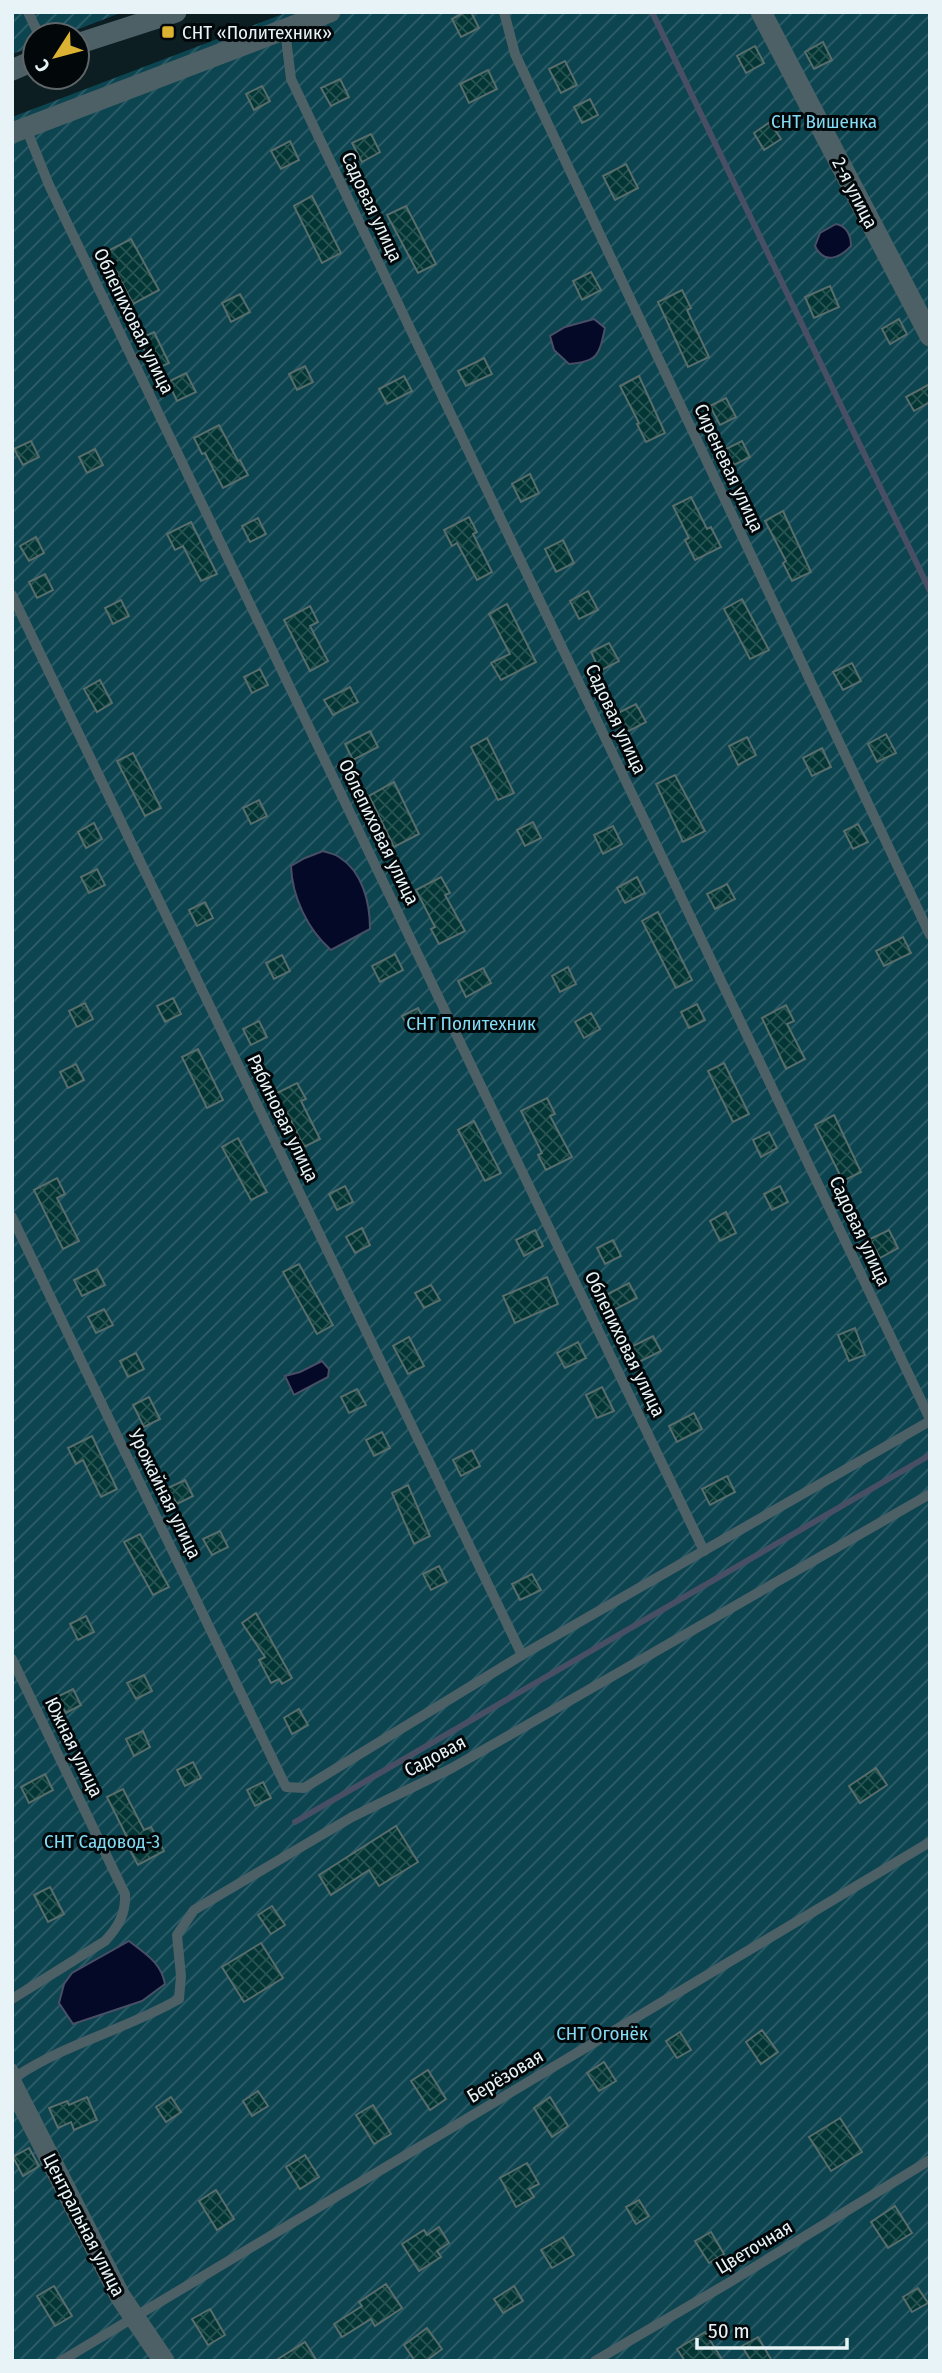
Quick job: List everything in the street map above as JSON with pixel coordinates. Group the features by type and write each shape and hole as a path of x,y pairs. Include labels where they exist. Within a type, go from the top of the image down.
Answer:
{"street":[{"path":"91,39 176,12"},
{"path":"19,130 330,12"},
{"name":"2-я улица","path":"761,12 930,336"},
{"name":"Центральная улица","path":"13,2077 120,2297 164,2361"}],"lane":[{"name":"Сиреневая улица","path":"504,12 514,54 930,935"},
{"name":"Садовая улица","path":"285,30 291,79 930,1420"},
{"name":"Облепиховая улица","path":"19,130 49,185 704,1550"},
{"name":"Рябиновая улица","path":"12,595 522,1655"},
{"name":"Урожайная улица","path":"12,1217 286,1787 304,1788 522,1655"},
{"path":"522,1655 930,1420"},
{"name":"Садовая","path":"13,2077 43,2059 149,2016 179,1999 181,1976 177,1935 194,1910 352,1817 452,1768 930,1494"},
{"name":"Южная улица","path":"12,1659 125,1894 126,1905 116,1929 105,1941 12,1999"},
{"name":"Берёзовая","path":"61,2361 930,1842"},
{"name":"Цветочная","path":"595,2361 930,2160"}],"green space":[{"path":"12,12 123,12 91,24 91,21 21,21 21,51 12,54"},
{"name":"СНТ Политехник","path":"288,12 930,12 930,2361 12,2361 12,2005 105,1945 12,2000 12,117 80,91 91,91 91,87"}],"shaded area":[{"path":"836,224 848,232 851,246 842,254 827,258 815,246 820,233"},
{"path":"594,319 605,328 599,351 592,359 569,364 554,350 550,336 565,327"},
{"path":"323,851 339,857 354,871 367,899 370,919 370,929 331,950 315,933 303,912 294,889 291,866"},
{"path":"322,1361 329,1369 328,1377 294,1395 285,1376"},
{"path":"129,1941 156,1964 165,1984 142,2001 73,2024 59,2003 64,1984 72,1973"}],"building":[{"path":"471,12 479,28 461,37 452,19"},
{"path":"823,42 832,60 814,69 805,52"},
{"path":"755,46 764,63 746,73 737,56"},
{"path":"565,61 577,85 561,93 549,69"},
{"path":"488,70 497,89 469,103 460,84"},
{"path":"340,79 349,97 331,106 321,88"},
{"path":"262,86 270,101 254,110 246,94"},
{"path":"590,99 598,115 582,123 574,107"},
{"path":"770,122 781,139 764,150 754,133"},
{"path":"371,134 380,152 362,162 352,143"},
{"path":"290,141 299,160 281,169 271,151"},
{"path":"626,164 638,188 615,200 603,176"},
{"path":"312,196 341,253 322,263 294,206"},
{"path":"406,206 436,264 418,273 387,215"},
{"path":"131,239 159,290 133,304 106,252"},
{"path":"591,272 601,290 582,300 573,281"},
{"path":"830,286 839,307 814,318 805,297"},
{"path":"682,290 691,308 687,310 709,357 688,367 658,302"},
{"path":"240,294 250,312 231,322 222,303"},
{"path":"899,319 907,334 890,344 882,329"},
{"path":"154,332 169,363 154,370 139,339"},
{"path":"484,358 492,374 466,386 458,371"},
{"path":"305,366 313,382 297,390 289,374"},
{"path":"186,373 196,392 177,401 168,382"},
{"path":"404,376 412,391 387,404 379,389"},
{"path":"639,376 665,433 646,442 620,386"},
{"path":"930,384 930,402 914,411 906,397"},
{"path":"726,398 736,417 720,425 710,406"},
{"path":"219,425 248,475 223,488 194,438"},
{"path":"31,441 39,457 23,465 14,449"},
{"path":"742,441 750,457 734,465 726,449"},
{"path":"95,449 103,465 87,473 79,457"},
{"path":"530,474 539,493 521,502 512,484"},
{"path":"691,497 707,529 711,527 721,547 695,560 685,540 689,538 673,506"},
{"path":"783,511 811,572 792,581 783,563 786,561 765,521"},
{"path":"469,517 477,532 473,534 492,572 477,580 457,543 452,546 444,530"},
{"path":"258,518 266,534 250,542 242,526"},
{"path":"191,522 217,574 201,581 183,546 175,550 167,534"},
{"path":"36,537 44,553 29,561 20,546"},
{"path":"563,540 574,563 556,572 545,549"},
{"path":"45,574 53,590 37,598 29,582"},
{"path":"588,591 598,610 579,619 570,601"},
{"path":"742,599 769,650 750,659 724,609"},
{"path":"121,600 129,616 113,624 105,608"},
{"path":"507,604 536,662 501,680 491,663 510,654 489,614"},
{"path":"310,606 318,622 310,626 328,661 310,671 284,620"},
{"path":"609,643 619,661 600,671 591,652"},
{"path":"852,663 861,681 843,690 833,672"},
{"path":"260,669 268,685 252,693 244,677"},
{"path":"100,680 112,703 97,712 84,689"},
{"path":"350,687 358,702 333,715 324,700"},
{"path":"636,704 646,722 627,732 618,713"},
{"path":"370,731 378,747 353,760 345,744"},
{"path":"886,734 896,753 877,762 868,744"},
{"path":"747,737 756,755 738,765 729,746"},
{"path":"487,738 514,793 498,800 471,747"},
{"path":"822,748 831,767 812,776 803,758"},
{"path":"133,753 161,808 145,816 117,761"},
{"path":"675,775 705,831 683,842 656,784"},
{"path":"394,782 419,834 394,847 369,796"},
{"path":"259,800 267,816 251,824 243,808"},
{"path":"533,822 541,838 525,846 517,830"},
{"path":"94,823 102,839 86,848 78,832"},
{"path":"858,824 868,842 853,849 844,831"},
{"path":"613,826 622,844 603,854 594,835"},
{"path":"97,869 105,885 89,893 81,877"},
{"path":"441,877 450,893 445,895 465,931 439,944 431,929 435,927 416,890"},
{"path":"637,877 645,893 625,903 617,888"},
{"path":"727,884 735,899 715,909 707,894"},
{"path":"205,902 213,918 197,926 189,910"},
{"path":"658,912 692,980 676,988 642,921"},
{"path":"903,937 911,953 884,966 876,951"},
{"path":"395,954 403,970 380,982 372,966"},
{"path":"282,955 290,971 274,979 266,963"},
{"path":"568,967 576,984 560,992 552,976"},
{"path":"483,968 491,983 466,997 458,981"},
{"path":"173,998 181,1014 165,1022 157,1006"},
{"path":"85,1003 93,1019 77,1027 69,1011"},
{"path":"697,1004 705,1020 689,1028 681,1012"},
{"path":"786,1005 794,1021 787,1024 805,1059 786,1069 762,1018"},
{"path":"418,1008 426,1024 410,1032 402,1016"},
{"path":"591,1013 600,1029 584,1038 575,1022"},
{"path":"259,1021 267,1037 251,1045 243,1029"},
{"path":"198,1049 223,1100 207,1108 182,1057"},
{"path":"724,1063 749,1114 733,1122 708,1071"},
{"path":"76,1064 84,1080 68,1088 60,1072"},
{"path":"297,1083 306,1099 301,1101 320,1139 304,1147 275,1094"},
{"path":"547,1098 555,1114 550,1116 572,1157 546,1170 538,1155 542,1153 521,1111"},
{"path":"834,1115 861,1172 843,1181 815,1125"},
{"path":"474,1121 501,1173 485,1181 458,1130"},
{"path":"769,1132 777,1148 761,1157 753,1140"},
{"path":"238,1138 267,1192 251,1200 222,1147"},
{"path":"57,1178 65,1194 57,1198 79,1241 63,1249 34,1190"},
{"path":"345,1186 353,1202 337,1210 329,1194"},
{"path":"780,1186 788,1202 772,1210 764,1194"},
{"path":"726,1212 736,1233 720,1241 710,1221"},
{"path":"362,1228 370,1245 355,1253 346,1237"},
{"path":"535,1230 543,1246 524,1256 516,1240"},
{"path":"889,1230 898,1248 880,1258 870,1239"},
{"path":"613,1240 621,1256 605,1264 597,1248"},
{"path":"299,1264 333,1325 317,1334 283,1272"},
{"path":"97,1269 105,1285 82,1296 74,1280"},
{"path":"547,1277 558,1304 515,1323 503,1296"},
{"path":"629,1283 637,1298 612,1311 604,1296"},
{"path":"431,1285 440,1300 424,1308 415,1293"},
{"path":"104,1309 113,1325 96,1333 88,1317"},
{"path":"855,1328 865,1355 849,1361 838,1335"},
{"path":"653,1336 661,1351 635,1364 627,1349"},
{"path":"409,1337 424,1366 408,1374 393,1346"},
{"path":"578,1342 586,1358 565,1368 557,1353"},
{"path":"136,1353 144,1369 128,1377 120,1361"},
{"path":"602,1387 614,1411 597,1418 586,1395"},
{"path":"357,1389 366,1405 349,1413 341,1397"},
{"path":"149,1397 160,1419 144,1427 133,1405"},
{"path":"694,1413 702,1429 677,1442 669,1426"},
{"path":"382,1432 390,1448 374,1456 366,1440"},
{"path":"92,1436 117,1489 101,1497 83,1460 76,1464 68,1448"},
{"path":"472,1450 480,1466 461,1476 453,1460"},
{"path":"727,1476 735,1492 710,1505 702,1489"},
{"path":"185,1480 193,1496 177,1504 168,1488"},
{"path":"408,1485 430,1536 414,1544 392,1493"},
{"path":"220,1531 228,1547 212,1555 203,1539"},
{"path":"140,1534 169,1587 153,1595 124,1542"},
{"path":"439,1566 447,1582 431,1590 423,1574"},
{"path":"532,1574 541,1590 520,1600 512,1584"},
{"path":"256,1613 292,1678 282,1684 279,1679 271,1683 259,1660 265,1657 242,1623"},
{"path":"86,1616 94,1632 78,1640 70,1624"},
{"path":"144,1675 152,1691 136,1699 127,1683"},
{"path":"73,1689 81,1705 66,1713 57,1697"},
{"path":"299,1709 308,1725 292,1734 284,1718"},
{"path":"143,1731 150,1747 134,1756 126,1739"},
{"path":"193,1762 201,1778 185,1786 177,1770"},
{"path":"876,1768 887,1785 860,1803 849,1786"},
{"path":"45,1774 53,1790 29,1803 21,1787"},
{"path":"263,1782 271,1798 255,1806 247,1790"},
{"path":"123,1789 144,1830 151,1827 164,1851 138,1865 107,1797"},
{"path":"396,1826 418,1862 379,1886 369,1870 331,1895 319,1875"},
{"path":"50,1887 64,1914 48,1922 34,1895"},
{"path":"272,1906 285,1925 271,1934 258,1915"},
{"path":"261,1943 283,1978 244,2002 222,1967"},
{"path":"762,2030 778,2052 761,2064 746,2042"},
{"path":"680,2032 691,2050 677,2058 666,2041"},
{"path":"604,2062 616,2081 599,2091 587,2073"},
{"path":"428,2070 446,2099 430,2110 411,2081"},
{"path":"258,2091 268,2106 252,2116 243,2101"},
{"path":"87,2097 97,2120 74,2130 71,2122 58,2128 49,2108 67,2101 69,2105"},
{"path":"171,2097 181,2112 166,2122 156,2107"},
{"path":"550,2097 568,2126 552,2137 534,2108"},
{"path":"373,2105 391,2134 374,2144 356,2115"},
{"path":"840,2118 862,2152 831,2171 809,2137"},
{"path":"29,2148 39,2166 23,2176 13,2157"},
{"path":"305,2155 319,2177 300,2189 286,2167"},
{"path":"527,2163 539,2184 529,2189 534,2197 516,2207 500,2178"},
{"path":"216,2190 234,2219 217,2230 199,2201"},
{"path":"639,2200 649,2216 636,2224 626,2207"},
{"path":"895,2206 912,2233 888,2248 871,2222"},
{"path":"439,2227 449,2243 437,2251 441,2257 419,2271 402,2244 424,2230 427,2235"},
{"path":"711,2232 724,2254 709,2263 695,2241"},
{"path":"563,2237 574,2255 552,2268 541,2250"},
{"path":"386,2284 402,2308 375,2326 371,2319 342,2337 334,2324 362,2306 359,2302"},
{"path":"54,2286 72,2316 55,2326 37,2296"},
{"path":"514,2286 523,2301 503,2313 494,2299"},
{"path":"918,2288 928,2303 912,2312 903,2297"},
{"path":"210,2309 225,2335 208,2345 192,2319"},
{"path":"427,2328 442,2349 426,2361 415,2361 404,2345"},
{"path":"705,2332 723,2361 685,2361 677,2349"},
{"path":"758,2337 772,2361 751,2361 742,2346"},
{"path":"305,2342 317,2361 275,2361"}],"waterway":[{"path":"652,12 930,591"},
{"path":"295,1822 930,1455"}],"place":[{"name":"СНТ «Политехник»","path":"168,32"}],"park label":[{"name":"СНТ Вишенка","path":"824,121"},
{"name":"СНТ Садовод-3","path":"102,1841"},
{"name":"СНТ Огонёк","path":"602,2033"}]}
